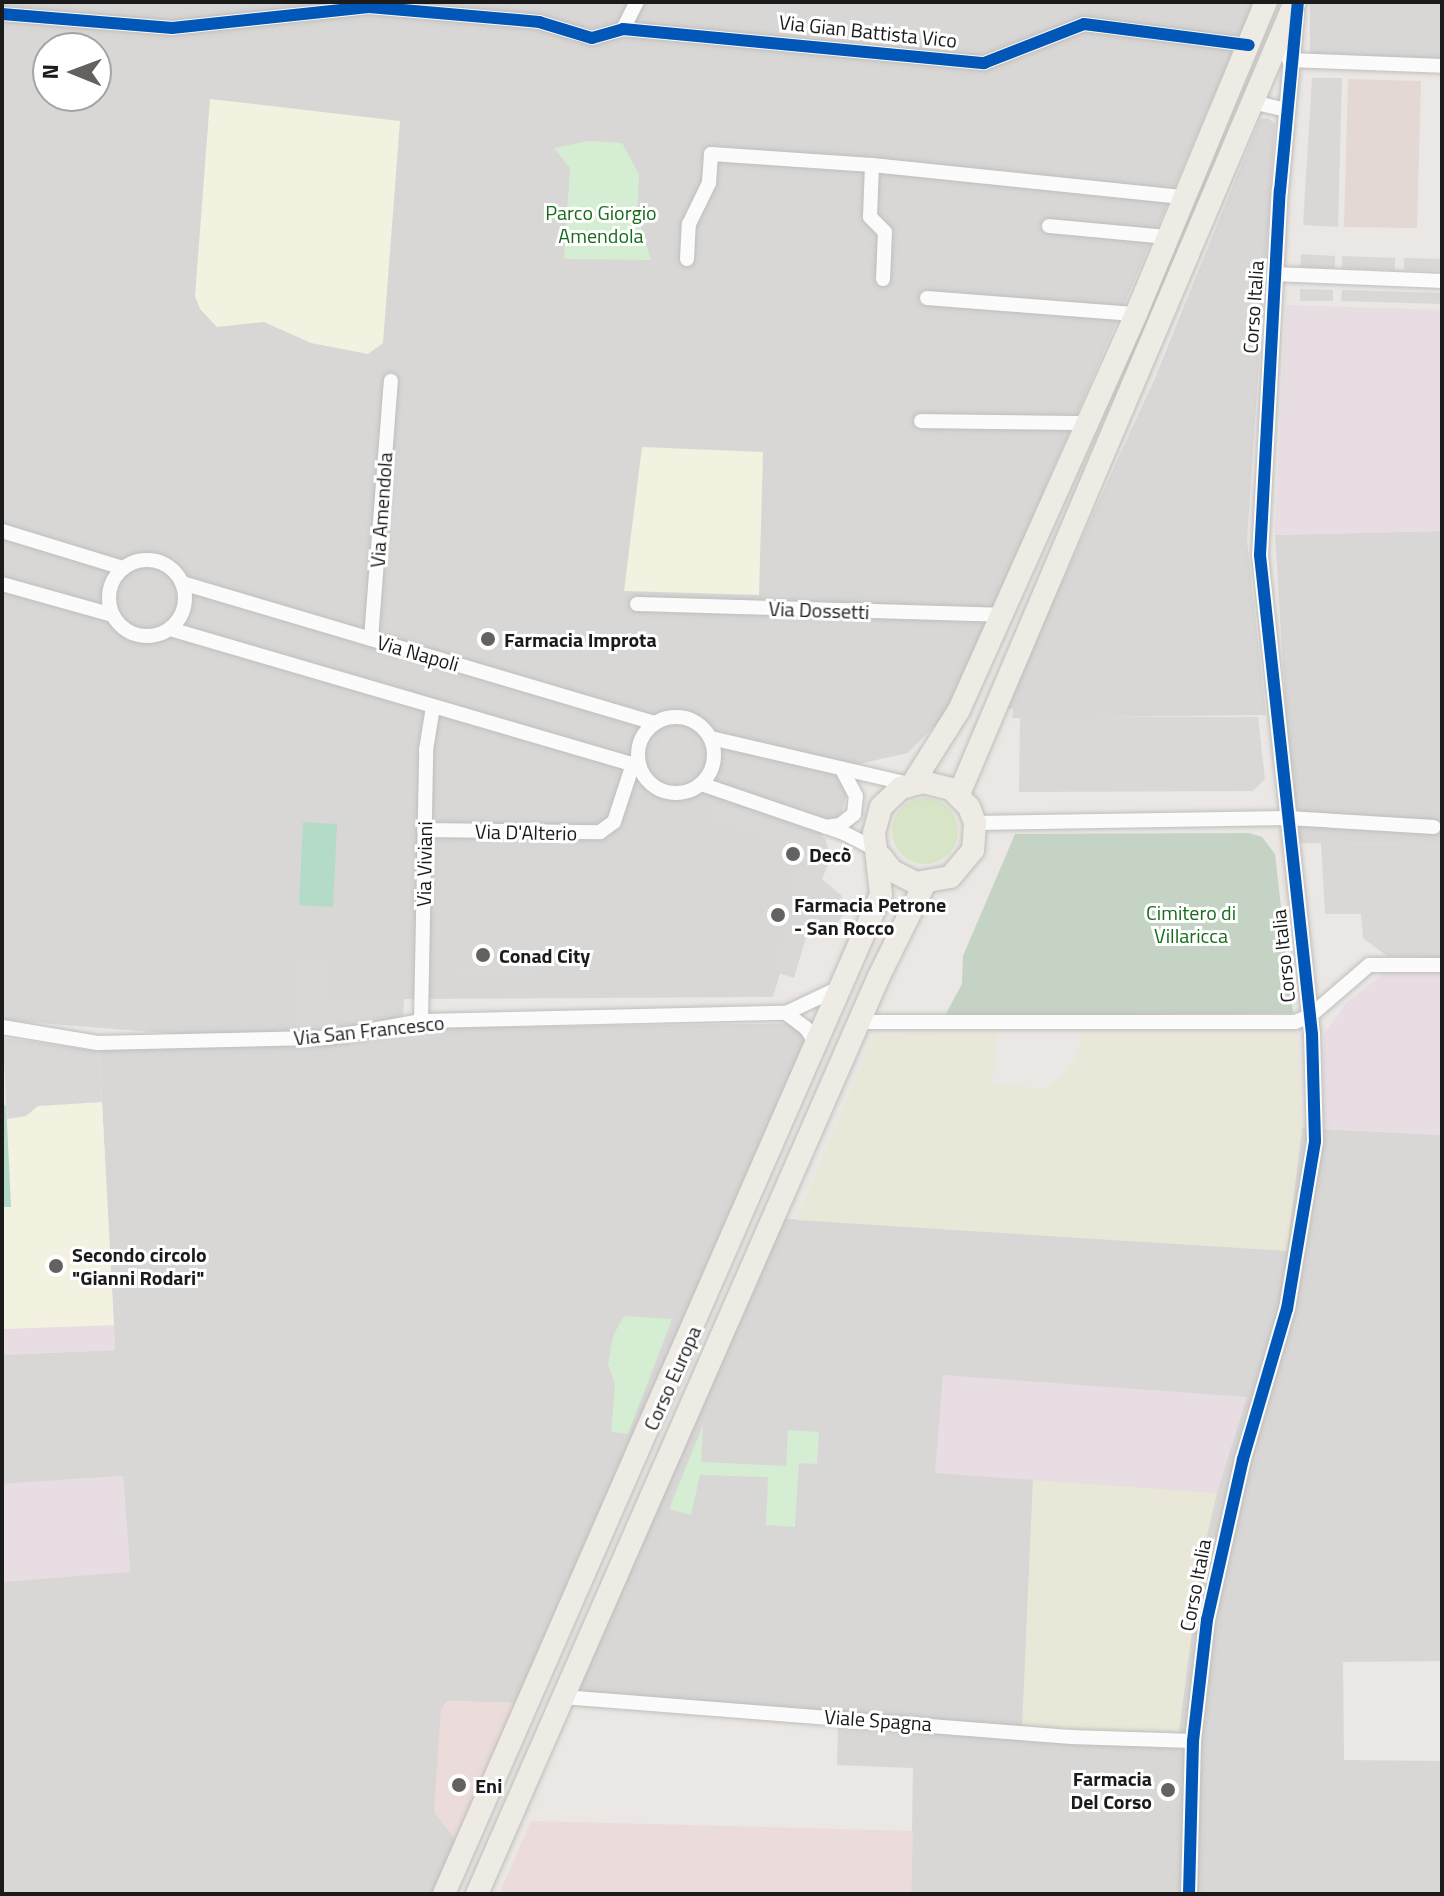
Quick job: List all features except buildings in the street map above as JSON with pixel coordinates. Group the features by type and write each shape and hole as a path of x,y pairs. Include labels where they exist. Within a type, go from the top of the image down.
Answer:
{"main road":[{"path":"911,784 933,782 959,794 975,823 973,850 964,865 942,881 925,883 899,876 879,854 874,833 881,807 911,784 959,710 1136,314 1266,2"},
{"path":"959,794 1296,2"},
{"name":"Corso Europa","path":"444,1894 881,894 879,854"},
{"name":"Corso Europa","path":"477,1894 861,1018 925,883"}],"street":[{"path":"623,29 637,2"},
{"name":"Corso Italia","path":"1189,1894 1193,1741 1207,1620 1222,1547 1302,1243 1315,1141 1310,1016 1260,555 1275,274 1289,60 1296,2"},
{"name":"Via Gian Battista Vico","path":"2,14 172,28 249,9 448,8 539,22 592,38 623,29 984,63 1084,24 1249,45"},
{"path":"1289,60 1442,66"},
{"path":"1252,102 1286,110"},
{"path":"687,259 689,224 709,183 711,154 872,165 1184,197"},
{"path":"872,165 870,217 885,232 883,279"},
{"path":"1049,226 1168,237"},
{"path":"1275,274 1442,281"},
{"path":"927,298 1136,314"},
{"name":"Via Amendola","path":"371,639 391,381"},
{"path":"921,421 1088,423"},
{"path":"2,531 123,568 157,560 182,583 184,608 170,629"},
{"path":"112,615 108,594 123,568"},
{"name":"Via Napoli","path":"182,583 654,723"},
{"path":"2,584 112,615 138,636 170,629 636,766 660,790 681,793 701,784 712,768 711,738"},
{"name":"Via Dossetti","path":"637,604 1001,615"},
{"name":"Via Viviani","path":"421,1021 426,750 433,707"},
{"path":"636,766 641,737 654,723 686,718 711,738 844,773 911,784"},
{"name":"Via D'Alterio","path":"424,830 600,832 614,822 636,766"},
{"path":"826,827 840,825 854,814 856,796 844,773"},
{"path":"701,784 826,827 879,854"},
{"path":"975,823 1288,818 1434,827"},
{"path":"861,1018 870,1022 1295,1022 1310,1016 1369,965 1442,965"},
{"name":"Via San Francesco","path":"2,1027 98,1043 173,1044 327,1038 421,1021 786,1013 842,987"},
{"path":"786,1013 806,1028 817,1045"},
{"name":"Viale Spagna","path":"563,1697 1071,1737 1193,1741"}],"shaded area":[{"path":"2,2 1254,2 950,710 908,753 854,765 842,812 821,836 773,997 404,999 403,1022 318,1033 178,1034 2,1020"},
{"path":"1310,2 1442,2 1442,59 1310,56"},
{"path":"1312,78 1342,78 1338,227 1303,225"},
{"path":"1348,79 1421,81 1417,228 1344,227"},
{"path":"210,99 400,121 383,343 368,354 311,343 264,322 217,327 200,309 195,296"},
{"path":"1268,118 1275,124 1247,541 1266,715 1012,718 1013,709 1004,708 1155,378 1260,119"},
{"path":"1301,254 1335,256 1335,268 1300,267"},
{"path":"1342,256 1395,258 1395,270 1342,268"},
{"path":"1404,258 1442,259 1442,271 1404,270"},
{"path":"1300,289 1333,290 1333,301 1300,301"},
{"path":"1342,290 1442,293 1442,304 1341,301"},
{"path":"1286,305 1442,310 1442,531 1275,535"},
{"path":"642,447 763,452 759,595 624,591"},
{"path":"1442,531 1442,844 1294,843 1275,535"},
{"path":"1020,717 1258,717 1265,779 1253,791 1019,792"},
{"path":"715,804 825,838 831,858 822,879 842,896 843,915 835,926 808,931 794,978 772,971 791,918 787,915 803,849 712,819"},
{"path":"1321,843 1442,844 1442,958 1387,956 1363,938 1361,914 1325,914"},
{"path":"299,961 329,961 328,995 334,1002 402,1003 402,1021 297,1029"},
{"path":"452,965 531,969 537,976 456,973"},
{"path":"1387,971 1442,972 1442,1135 1323,1129 1324,1034 1347,1002"},
{"path":"824,1023 515,1703 447,1701 458,1843 433,1894 2,1894 2,1582 130,1571 123,1476 2,1484 2,1355 115,1350 99,1046 330,1045 421,1028"},
{"path":"1083,1027 1296,1030 1302,1128 1287,1251 796,1220 873,1037 997,1029 992,1084 1048,1089 1078,1056"},
{"path":"3,1038 99,1051 102,1102 38,1106 26,1116 7,1119"},
{"name":"Secondo circolo \"Gianni Rodari\"","path":"102,1102 114,1325 2,1329 2,1207 11,1206 7,1119 26,1116 38,1106"},
{"path":"1302,1128 1442,1135 1442,1661 1343,1662 1344,1760 1442,1761 1442,1894 911,1894 913,1768 837,1765 838,1725 567,1703 776,1218 1286,1250"},
{"path":"114,1325 115,1350 2,1355 2,1329"},
{"path":"943,1375 1247,1397 1217,1493 935,1473"},
{"path":"123,1476 130,1572 2,1582 2,1484"},
{"path":"1033,1480 1217,1493 1201,1562 1179,1732 1157,1737 1022,1726"},
{"path":"447,1701 515,1703 458,1843 434,1812 441,1709"},
{"path":"531,1821 913,1831 911,1894 499,1894"}],"green space":[{"name":"Parco Giorgio Amendola","path":"589,141 622,143 639,174 637,216 651,260 564,259 570,168 554,148"},
{"path":"925,798 948,808 958,831 948,854 925,864 902,854 892,831 902,808"},
{"path":"303,822 337,824 333,907 299,905"},
{"name":"Cimitero di Villaricca","path":"1249,833 1262,837 1275,854 1293,1013 944,1017 962,984 963,956 1015,834"},
{"path":"6,1105 11,1207 2,1207 2,1106"},
{"path":"624,1316 672,1319 628,1434 611,1432 615,1384 608,1364 613,1336"},
{"path":"703,1425 701,1462 786,1466 788,1430 819,1432 817,1464 799,1463 795,1527 766,1525 768,1477 700,1475 691,1515 669,1509"}],"cycle path":[{"path":"1189,1894 1193,1741 1207,1620 1243,1459 1287,1309 1315,1141 1312,1034 1260,555 1280,191 1298,2"},
{"path":"2,14 172,28 369,7 539,22 592,38 623,29 984,63 1084,24 1249,45"}],"place":[{"name":"Farmacia Improta","path":"488,639"},
{"name":"Decò","path":"793,854"},
{"name":"Farmacia Petrone - San Rocco","path":"778,915"},
{"name":"Conad City","path":"483,955"},
{"name":"Secondo circolo \"Gianni Rodari\"","path":"56,1266"},
{"name":"Eni","path":"459,1785"},
{"name":"Farmacia Del Corso","path":"1168,1790"}]}
